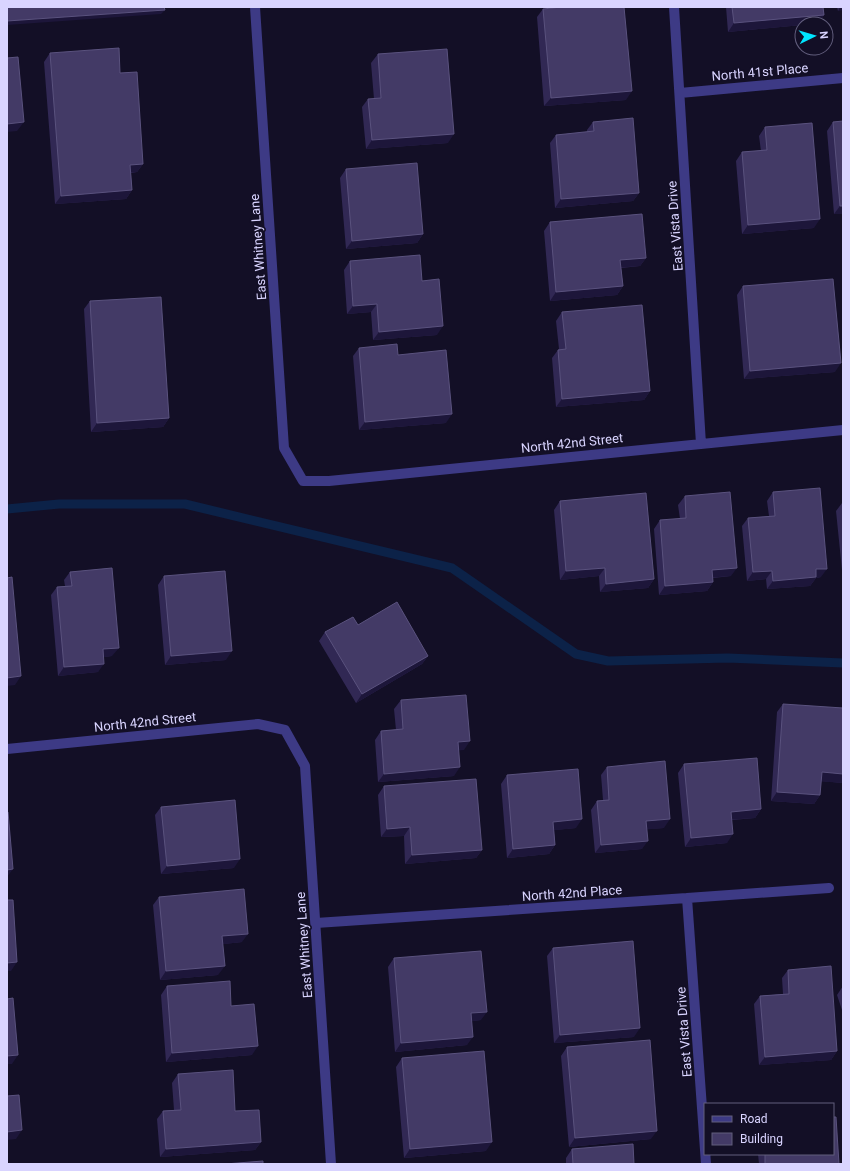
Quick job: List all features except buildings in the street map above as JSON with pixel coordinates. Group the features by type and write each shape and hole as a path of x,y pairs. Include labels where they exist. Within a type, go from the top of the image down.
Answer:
{"street":[{"name":"East Whitney Lane","path":"255,7 284,448 303,481"},
{"name":"East Vista Drive","path":"674,7 701,444"},
{"name":"North 41st Place","path":"680,93 843,78"},
{"name":"North 42nd Street","path":"303,481 329,481 843,430"},
{"name":"North 42nd Street","path":"7,749 258,724 285,730"},
{"name":"East Whitney Lane","path":"285,730 305,766 331,1164"},
{"name":"North 42nd Place","path":"316,923 829,888"},
{"name":"East Vista Drive","path":"687,898 704,1136"}],"waterway":[{"path":"7,509 59,504 185,504 452,568 576,654 608,661 728,658 843,663"}]}
